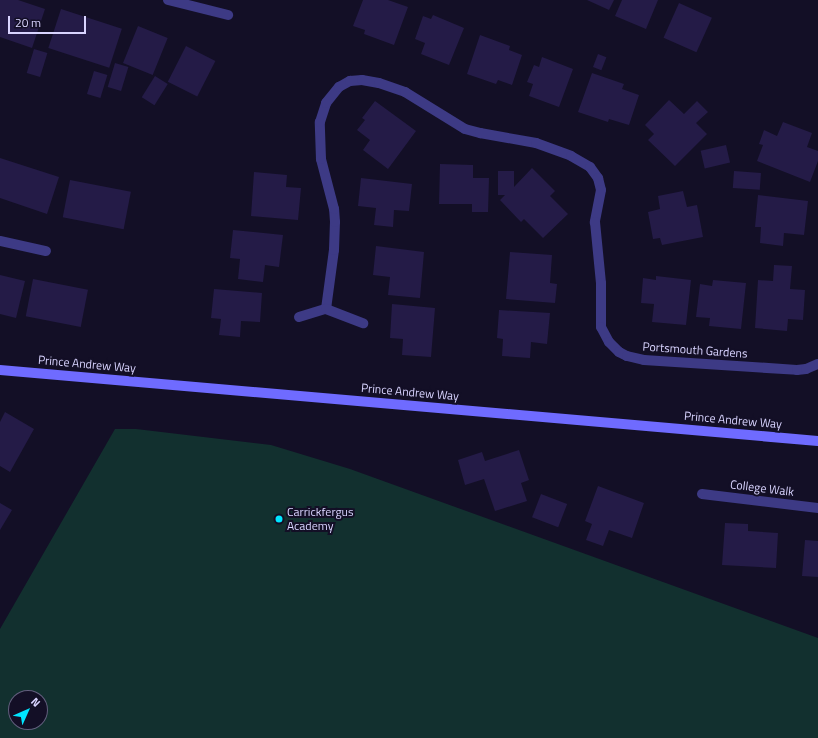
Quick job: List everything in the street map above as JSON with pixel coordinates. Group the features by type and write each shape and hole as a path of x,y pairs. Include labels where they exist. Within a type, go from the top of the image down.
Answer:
{"street":[{"path":"168,0 228,15"},
{"name":"Portsmouth Gardens","path":"326,309 334,250 335,222 334,209 321,159 320,122 326,103 339,87 350,81 362,80 378,83 405,92 465,129 536,143 571,156 590,168 598,178 601,190 595,222 601,283 601,327 609,342 620,352 644,360 797,370 806,369 818,364"},
{"path":"0,241 46,251"},
{"path":"299,317 326,309 363,323"},
{"name":"Prince Andrew Way","path":"0,370 818,440"},
{"name":"College Walk","path":"702,494 818,508"}],"green space":[{"name":"Carrickfergus Academy","path":"115,429 136,429 271,445 350,469 818,638 818,738 0,738 0,629"}],"building":[{"path":"0,0 18,0 45,9 32,48 0,37"},
{"path":"363,0 388,0 408,7 394,45 364,34 365,30 353,26"},
{"path":"587,0 614,0 609,10"},
{"path":"622,0 658,0 646,29 615,16"},
{"path":"679,3 712,18 696,52 664,38"},
{"path":"61,9 122,29 109,68 48,48"},
{"path":"433,15 464,28 449,65 421,54 425,43 415,39 423,16 431,19"},
{"path":"138,26 168,38 153,75 123,63"},
{"path":"480,35 510,46 509,50 522,55 512,85 498,80 496,84 467,74"},
{"path":"186,46 215,61 197,97 168,82"},
{"path":"34,49 47,53 40,77 27,73"},
{"path":"598,54 606,57 601,70 593,67"},
{"path":"542,57 573,69 559,107 529,96 533,84 527,82 534,65 539,67"},
{"path":"115,63 128,67 121,91 108,87"},
{"path":"94,71 107,75 100,98 87,94"},
{"path":"592,73 624,84 622,89 639,95 629,125 609,119 608,122 578,112"},
{"path":"155,76 168,84 154,105 142,97"},
{"path":"669,100 684,114 697,101 708,112 696,123 707,134 675,166 648,140 654,134 645,125"},
{"path":"375,101 416,131 388,169 363,150 370,140 357,130 365,120 362,118"},
{"path":"783,122 812,133 807,147 818,151 818,161 810,182 757,161 763,145 759,144 764,130 777,136"},
{"path":"726,145 730,163 705,168 701,151"},
{"path":"0,158 59,177 47,214 0,198"},
{"path":"440,164 473,165 473,178 489,178 488,212 472,212 472,204 439,204"},
{"path":"532,168 555,191 550,196 568,214 543,238 524,219 521,222 500,200 505,195 498,195 498,171 514,171 514,187"},
{"path":"734,171 761,173 760,190 733,188"},
{"path":"254,172 287,175 286,187 301,188 298,220 251,216"},
{"path":"361,178 412,184 409,211 394,210 393,227 374,225 376,208 358,206"},
{"path":"70,180 131,192 124,229 63,217"},
{"path":"683,191 687,207 697,205 703,237 662,245 660,238 653,239 648,212 660,209 658,196"},
{"path":"758,195 808,201 804,235 784,233 783,246 760,243 761,227 755,227"},
{"path":"233,230 283,235 279,267 265,265 263,282 238,279 240,259 230,258"},
{"path":"376,246 424,252 420,298 388,295 390,277 373,275"},
{"path":"510,252 552,255 550,283 557,284 555,303 506,299"},
{"path":"774,265 792,266 790,289 805,290 803,320 788,319 787,331 755,328 758,280 773,281"},
{"path":"0,275 25,281 16,318 0,314"},
{"path":"656,276 691,280 686,325 652,322 654,304 641,303 643,278 656,280"},
{"path":"33,279 88,290 81,327 26,316"},
{"path":"713,280 746,283 741,329 709,326 710,318 696,317 700,284 712,286"},
{"path":"214,289 262,293 260,322 241,321 240,337 219,335 221,319 211,318"},
{"path":"392,304 435,308 431,357 402,355 403,339 390,338"},
{"path":"499,310 550,313 547,344 531,342 530,358 502,356 503,339 497,338"},
{"path":"5,412 34,429 10,472 0,466 0,422"},
{"path":"519,450 529,480 521,483 527,501 495,511 484,479 465,485 458,460 482,452 485,461"},
{"path":"598,486 644,503 632,538 609,530 603,546 586,540 592,524 585,521"},
{"path":"541,494 567,504 558,527 532,517"},
{"path":"0,503 12,510 0,530"},
{"path":"725,523 748,524 748,531 778,533 776,568 722,565"},
{"path":"805,540 818,541 818,577 802,576"}],"place":[{"name":"Carrickfergus Academy","path":"279,519"}]}
